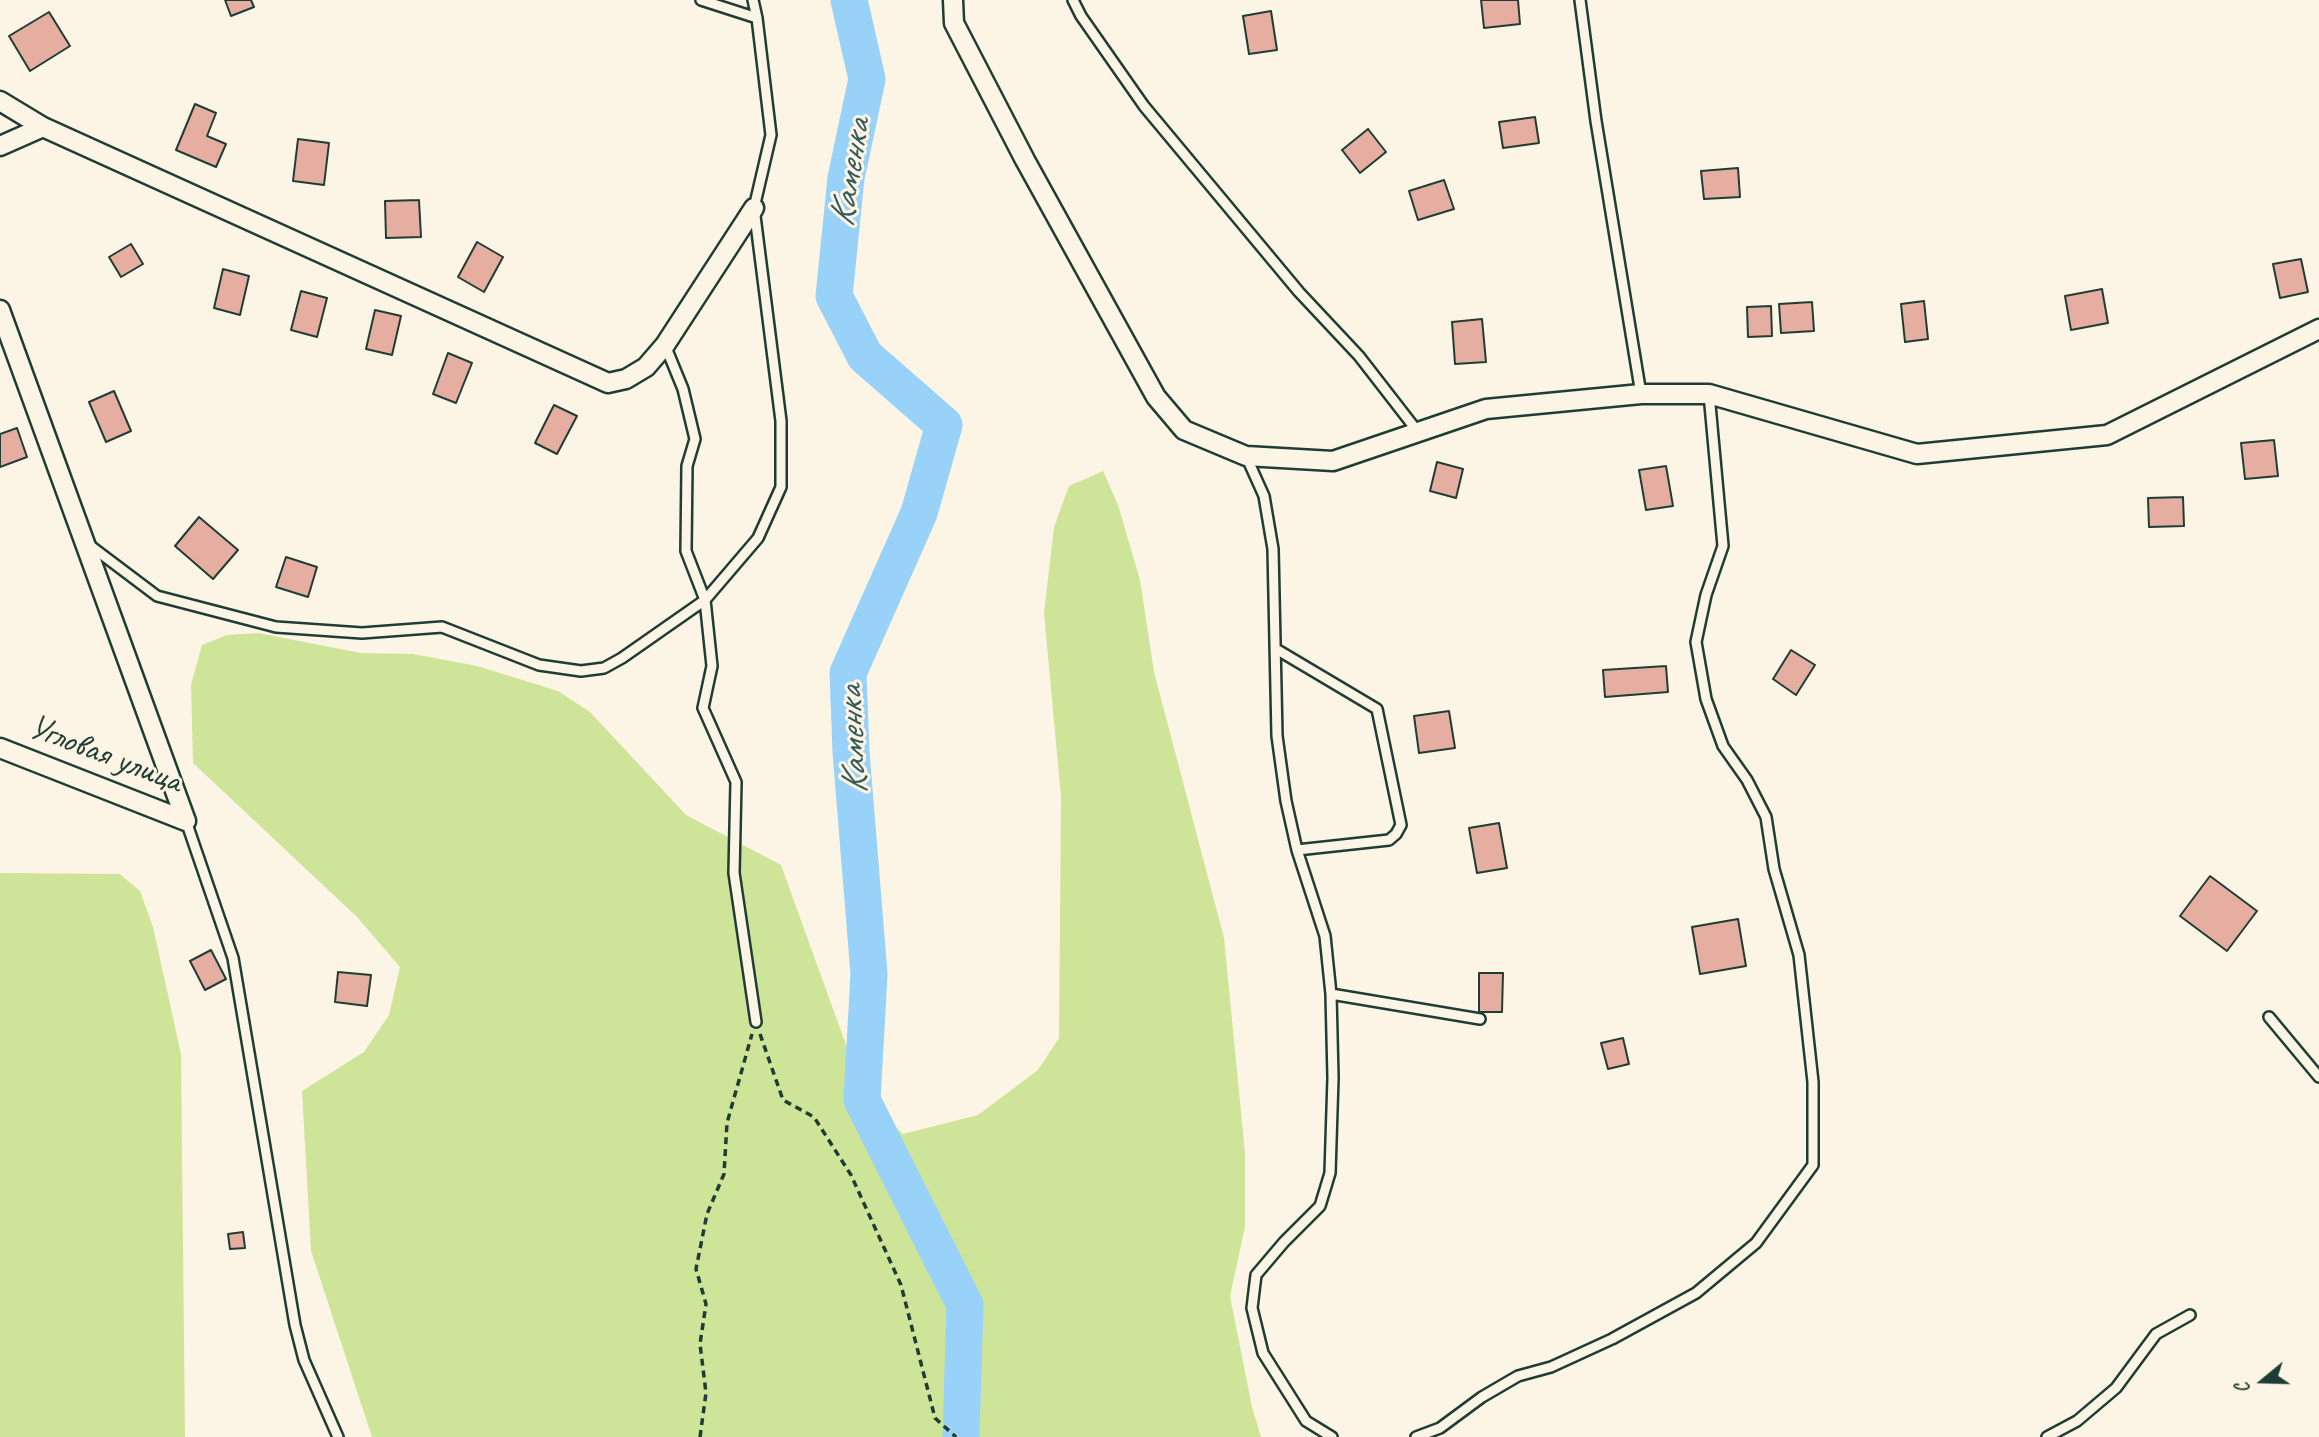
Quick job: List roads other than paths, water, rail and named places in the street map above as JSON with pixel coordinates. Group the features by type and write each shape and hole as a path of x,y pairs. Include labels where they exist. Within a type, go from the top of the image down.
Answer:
{"street":[{"path":"953,0 954,23 1025,160 1156,397 1184,430 1246,456 1333,461 1486,409 1641,394 1709,394 1917,454 2107,435 2319,329"},
{"path":"0,101 43,127 608,383 626,379 646,367 665,345 754,208"},
{"path":"0,146 43,127"},
{"path":"0,310 4,337 84,541 186,821"},
{"name":"Угловая улица","path":"0,748 186,821"}],"lane":[{"path":"701,0 757,18"},
{"path":"84,541 157,596 276,626 362,633 442,627 539,665 581,671 604,668 622,658 705,600 758,538 782,486 781,421 754,208 771,135 753,0"},
{"path":"1073,0 1081,16 1144,106 1299,292 1359,356 1418,432"},
{"path":"1580,0 1596,121 1641,394"},
{"path":"665,345 683,389 695,439 687,466 686,551 705,600 712,666 704,708 736,782 734,873 756,1022"},
{"path":"1416,1437 1440,1428 1482,1397 1518,1376 1550,1367 1612,1339 1696,1293 1756,1244 1813,1165 1814,1082 1799,956 1774,869 1766,817 1747,780 1723,746 1706,699 1696,642 1706,595 1723,546 1709,394"},
{"path":"1246,456 1264,496 1273,549 1277,736 1286,801 1297,850 1325,936 1331,994 1332,1078 1330,1173 1320,1206 1256,1275 1252,1308 1263,1353 1317,1437"},
{"path":"1276,649 1377,709 1401,825 1389,840 1297,850"},
{"path":"186,821 233,958 295,1325 304,1360 338,1437"},
{"path":"1331,994 1480,1019"},
{"path":"2269,1017 2319,1077"},
{"path":"2047,1437 2077,1421 2116,1388 2156,1334 2190,1315"},
{"path":"1307,1420 1332,1437"}],"waterway":[{"name":"Каменка","path":"849,0 867,79 846,178 834,296 865,356 944,425 919,513 848,673 851,752 869,974 862,1100 965,1305 961,1437"}]}
